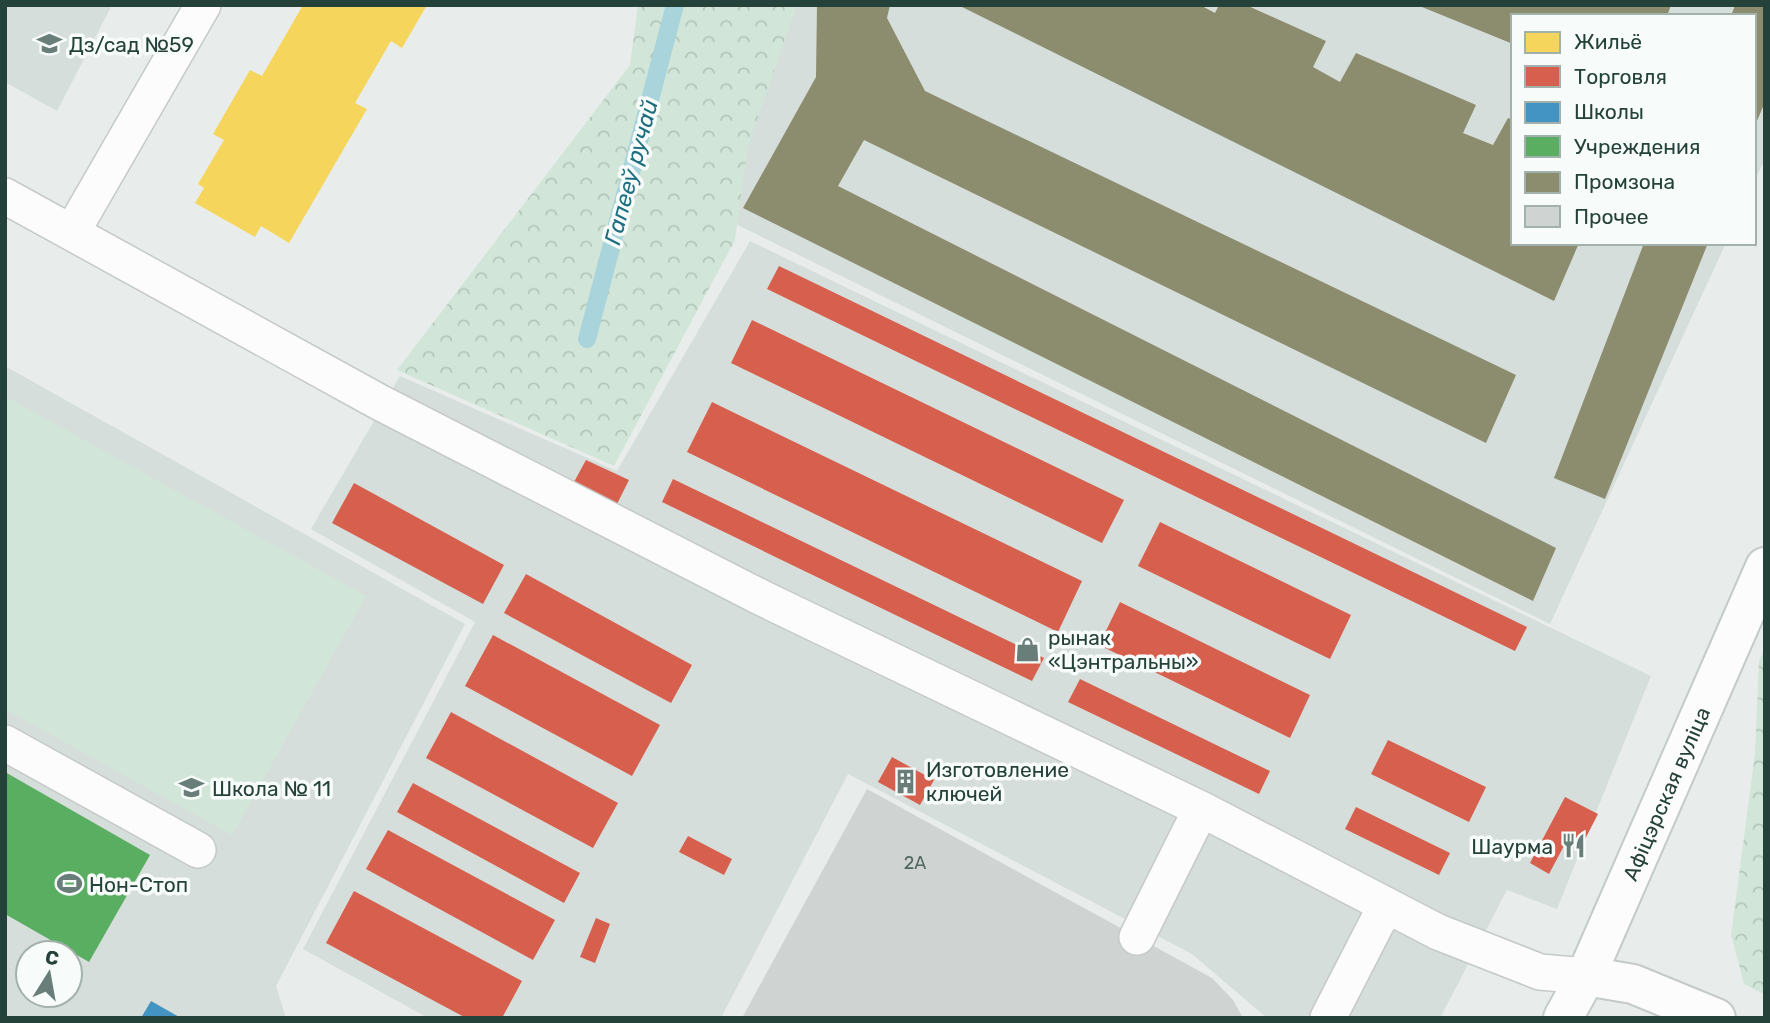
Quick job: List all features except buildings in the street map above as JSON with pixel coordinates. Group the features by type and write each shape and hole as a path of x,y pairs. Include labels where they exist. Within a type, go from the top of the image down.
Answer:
{"street":[{"name":"Афіцэрская вуліца","path":"1563,1018 1586,976 1765,567"},
{"path":"1586,976 1633,985 1716,1018"}],"lane":[{"path":"72,232 203,5"},
{"path":"5,195 379,402 624,529 1201,809 1438,932 1541,972 1586,976"},
{"path":"5,744 198,850"},
{"path":"1137,937 1201,809"},
{"path":"1328,1018 1386,905"}],"shaded area":[{"name":"Дз/сад №59","path":"5,5 112,5 57,111 5,82"},
{"path":"794,5 1765,5 1765,159 1756,178 1756,14 1511,14 1511,245 1725,245 1550,624 713,213"},
{"name":"рынак «Цэнтральны»","path":"750,241 1651,676 1557,909 1507,890 1440,1018 1267,1018 1192,954 848,774 721,1018 428,1018 303,949 475,622 311,529 400,376 617,471"},
{"name":"Школа № 11","path":"5,366 465,624 276,986 286,1018 5,1018"}],"green space":[{"path":"638,5 797,5 748,145 735,240 614,466 397,370 630,65"},
{"path":"5,396 366,596 232,835 5,709"},
{"path":"1765,649 1765,995 1744,984 1731,935 1755,754 1759,661"}],"waterway":[{"name":"Гапееў ручай","path":"587,339 675,5"}],"place":[{"name":"Дз/сад №59","path":"49,44"},
{"name":"рынак «Цэнтральны»","path":"1028,649"},
{"name":"Изготовление ключей","path":"906,781"},
{"name":"Школа № 11","path":"192,788"},
{"name":"Шаурма","path":"1573,846"},
{"name":"Нон-Стоп","path":"69,884"}]}
